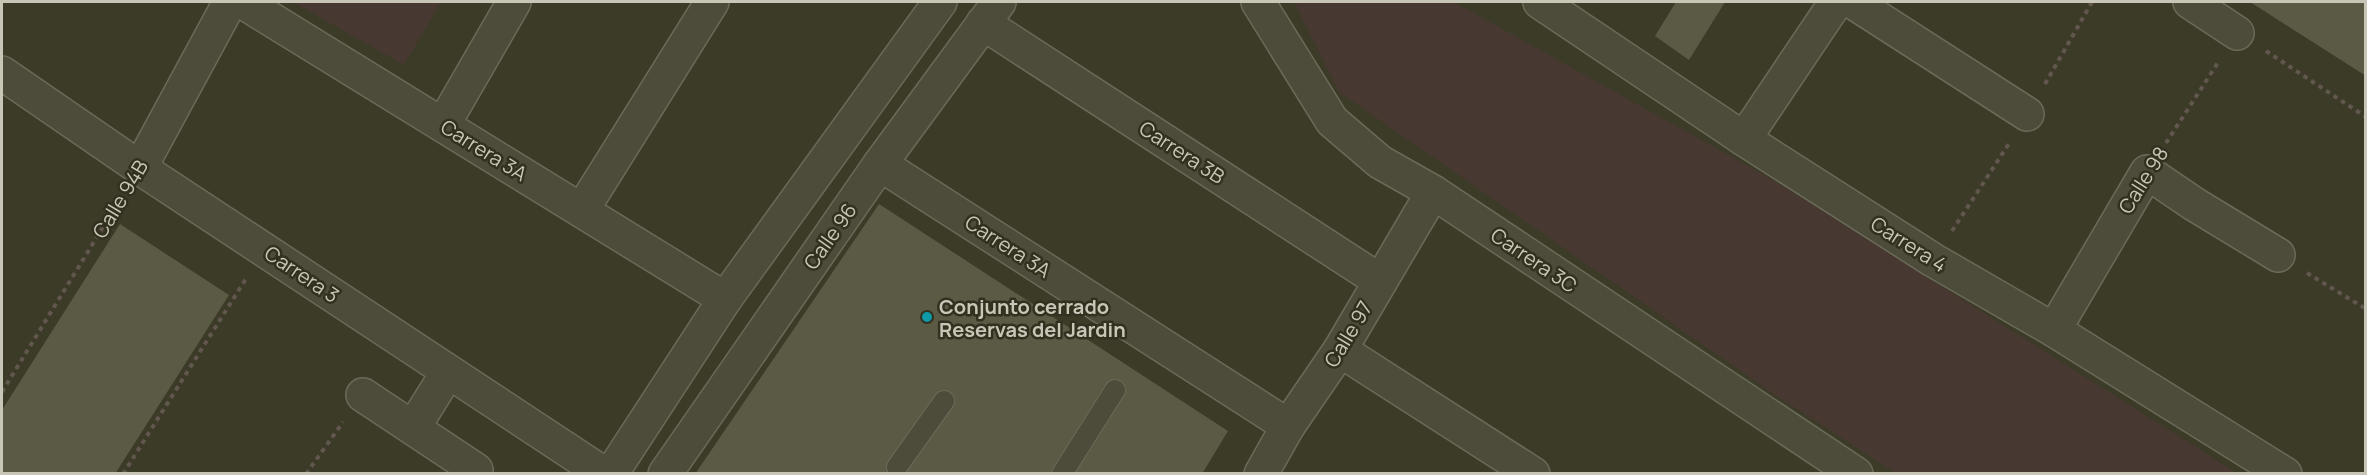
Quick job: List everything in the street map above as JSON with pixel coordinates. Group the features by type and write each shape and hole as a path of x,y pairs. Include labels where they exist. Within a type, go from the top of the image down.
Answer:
{"street":[{"name":"Calle 94B","path":"140,168 230,2"},
{"name":"Carrera 3A","path":"243,2 725,299"},
{"path":"443,125 514,2"},
{"path":"582,210 712,2"},
{"path":"611,474 725,299 940,2"},
{"name":"Carrera 3C","path":"1258,2 1332,121 1380,162 1433,192 1856,474"},
{"name":"Carrera 4","path":"1540,2 1744,139 1933,260 2054,330 2285,474"},
{"path":"1744,139 1836,2"},
{"path":"1853,2 2027,114"},
{"path":"2190,2 2237,33"},
{"name":"Calle 96","path":"665,474 880,164 991,12"},
{"name":"Carrera 3B","path":"991,12 1380,281"},
{"name":"Carrera 3","path":"2,73 140,168 604,474"},
{"name":"Carrera 3A","path":"880,164 1288,426"},
{"path":"2147,172 2194,204 2278,255"},
{"name":"Calle 98","path":"2054,330 2147,172"},
{"name":"Calle 97","path":"1261,474 1288,426 1340,350 1433,192"},
{"path":"1340,350 1533,474"},
{"path":"413,428 448,372"},
{"path":"363,394 476,470"}],"lane":[{"path":"1062,474 1115,390"},
{"path":"898,471 944,401"}],"path":[{"path":"2237,33 2366,117"},
{"name":"Calle 98","path":"2147,172 2237,33"},
{"name":"Calle 94B","path":"2,392 140,168"},
{"path":"123,474 264,248"},
{"path":"2278,255 2366,309"},
{"path":"306,474 363,394"}],"shaded area":[{"path":"293,2 441,2 404,65"},
{"path":"1294,2 1454,2 1775,181 2237,473 1895,473 1771,392 1339,92"}],"building":[{"path":"1676,2 1725,2 1689,60 1655,36"},
{"path":"2250,2 2366,2 2366,76"},
{"name":"Conjunto cerrado Reservas del Jardin","path":"879,204 1228,431 1202,474 695,474"},
{"path":"120,224 229,295 115,474 2,474 2,410"}],"place":[{"name":"Conjunto cerrado Reservas del Jardin","path":"927,317"}]}
